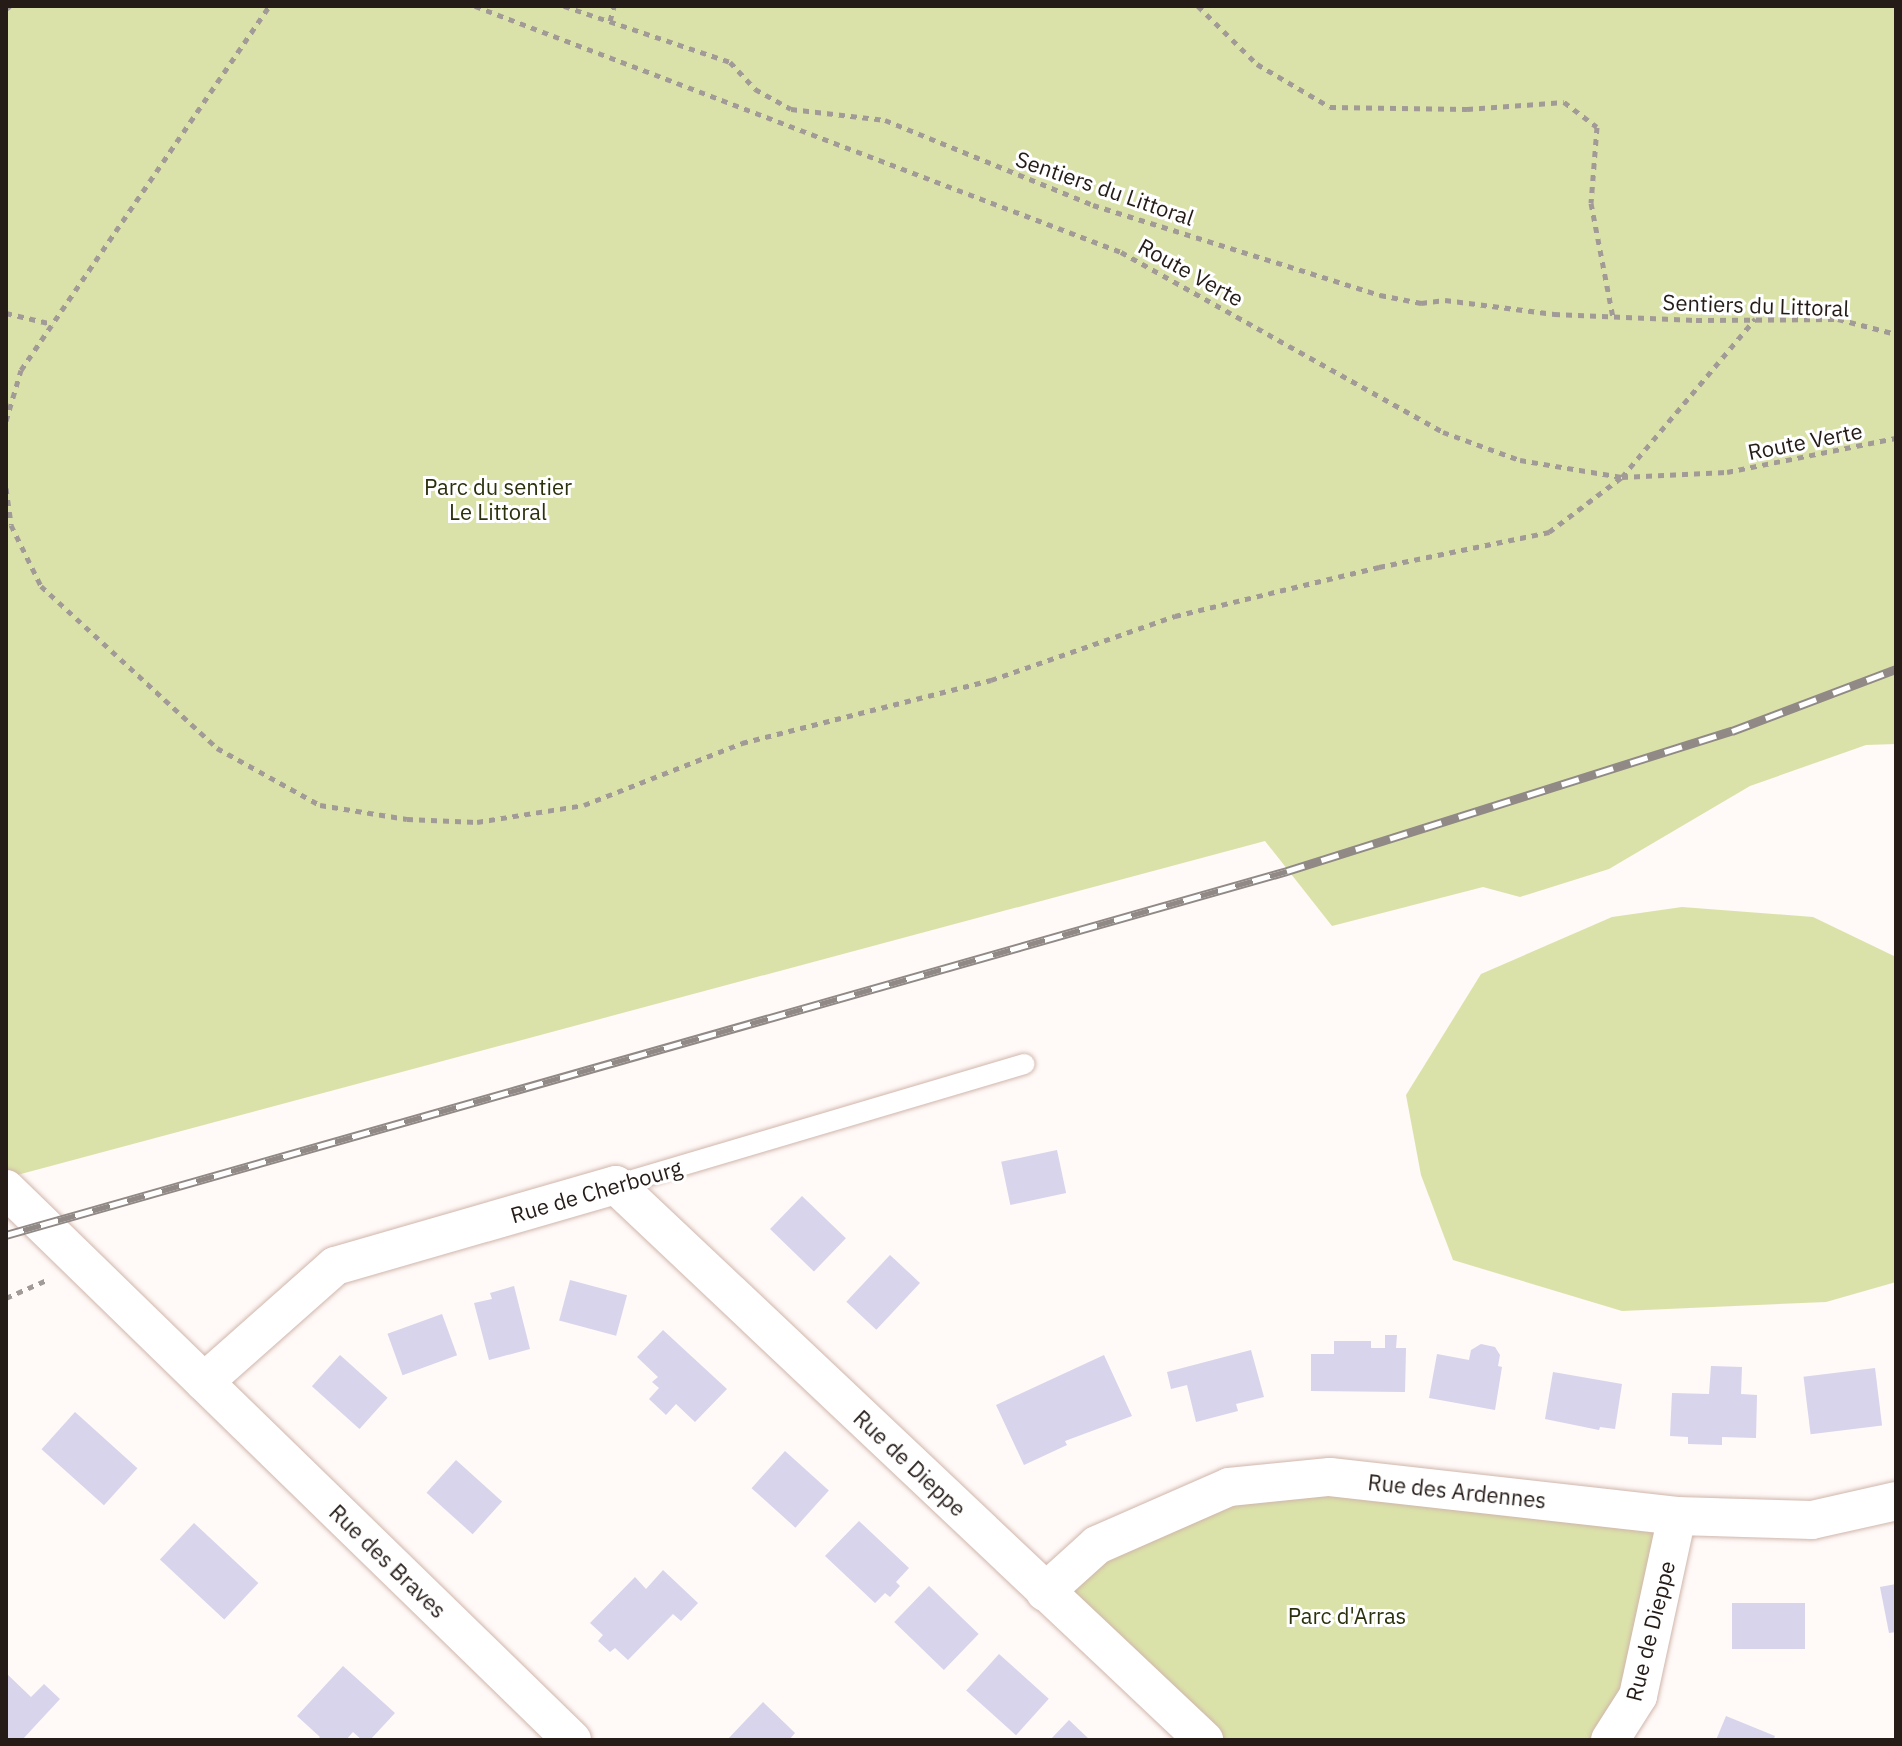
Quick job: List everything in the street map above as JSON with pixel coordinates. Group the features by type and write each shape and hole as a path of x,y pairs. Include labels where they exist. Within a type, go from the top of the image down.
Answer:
{"street":[{"name":"Rue de Cherbourg","path":"204,1382 335,1266 616,1185"},
{"name":"Rue de Dieppe","path":"616,1185 1204,1740"},
{"name":"Rue des Braves","path":"6,1189 572,1740"},
{"name":"Rue des Ardennes","path":"1045,1592 1097,1545 1229,1487 1330,1477 1677,1516 1812,1520 1896,1501"},
{"name":"Rue de Dieppe","path":"1610,1740 1638,1696 1677,1516"}],"lane":[{"name":"Rue de Cherbourg","path":"616,1185 1024,1064"}],"path":[{"path":"6,421 21,370 269,6"},
{"name":"Route Verte","path":"475,6 1121,252 1443,432 1520,460 1622,477 1727,472 1896,438"},
{"name":"Sentiers du Littoral","path":"564,6 730,62 755,89 791,109 885,120 1093,205 1380,295 1421,303 1445,300 1492,308 1613,317 1838,319 1896,334"},
{"path":"610,21 614,6"},
{"path":"1198,6 1257,64 1330,107 1467,109 1564,102 1597,127 1591,203 1613,317"},
{"path":"6,313 53,324"},
{"path":"6,488 11,525 41,586 217,748 320,805 407,819 477,822 584,805 742,743 991,680 1175,616 1379,567 1549,532 1622,477 1755,319"}],"green space":[{"name":"Parc du sentier Le Littoral","path":"6,6 1896,6 1896,744 1866,745 1750,786 1609,869 1520,897 1483,887 1332,926 1265,841 6,1178"},
{"path":"1682,907 1813,917 1896,957 1896,1282 1826,1302 1622,1311 1453,1260 1421,1175 1406,1095 1481,974 1612,917"},
{"name":"Parc d'Arras","path":"1229,1487 1677,1516 1610,1740 1204,1740 1045,1592"}],"building":[{"path":"1057,1150 1066,1193 1010,1205 1001,1162"},
{"path":"802,1196 846,1238 814,1271 770,1229"},
{"path":"890,1255 920,1283 876,1330 846,1302"},
{"path":"570,1280 627,1295 616,1336 559,1321"},
{"path":"514,1286 530,1349 489,1360 474,1303 492,1299 490,1293"},
{"path":"442,1314 457,1355 403,1375 387,1334"},
{"path":"663,1330 727,1389 695,1422 676,1404 666,1415 649,1399 659,1388 652,1382 658,1377 637,1357"},
{"path":"1385,1335 1397,1335 1396,1348 1406,1348 1405,1392 1311,1391 1311,1354 1334,1354 1334,1341 1371,1341 1371,1348 1385,1348"},
{"path":"1481,1344 1495,1347 1500,1355 1498,1366 1502,1367 1495,1410 1429,1398 1437,1354 1469,1360 1471,1350"},
{"path":"1251,1350 1264,1397 1236,1404 1238,1411 1196,1422 1187,1385 1171,1389 1167,1372"},
{"path":"340,1355 388,1398 359,1429 312,1386"},
{"path":"1104,1355 1132,1416 1065,1441 1067,1445 1024,1465 996,1405"},
{"path":"1711,1366 1742,1367 1741,1394 1757,1395 1756,1438 1722,1437 1722,1445 1688,1444 1688,1437 1670,1436 1672,1393 1709,1394"},
{"path":"1875,1368 1882,1426 1811,1434 1804,1377"},
{"path":"1553,1372 1622,1384 1615,1429 1600,1427 1599,1430 1545,1419"},
{"path":"75,1412 137,1468 104,1505 42,1449"},
{"path":"785,1451 829,1490 795,1528 752,1488"},
{"path":"456,1460 502,1501 473,1534 427,1493"},
{"path":"859,1521 909,1568 896,1582 900,1586 890,1597 885,1593 875,1603 825,1556"},
{"path":"194,1523 258,1583 224,1620 160,1560"},
{"path":"663,1570 698,1603 681,1621 673,1614 628,1660 615,1648 610,1652 598,1641 603,1635 590,1623 635,1577 646,1589"},
{"path":"1896,1584 1896,1632 1889,1633 1880,1587"},
{"path":"929,1586 979,1634 944,1670 894,1622"},
{"path":"1732,1603 1805,1603 1805,1649 1732,1649"},
{"path":"999,1654 1049,1699 1016,1735 966,1690"},
{"path":"343,1666 395,1713 370,1740 362,1740 353,1732 346,1740 317,1740 320,1737 297,1716"},
{"path":"6,1673 31,1697 44,1684 60,1699 22,1740 6,1740"},
{"path":"763,1702 795,1733 789,1740 727,1740"},
{"path":"1726,1716 1775,1736 1773,1740 1716,1740"},
{"path":"1069,1720 1090,1740 1050,1740"}],"railway":[{"path":"6,1235 1287,871 1732,731 1896,669"}]}
